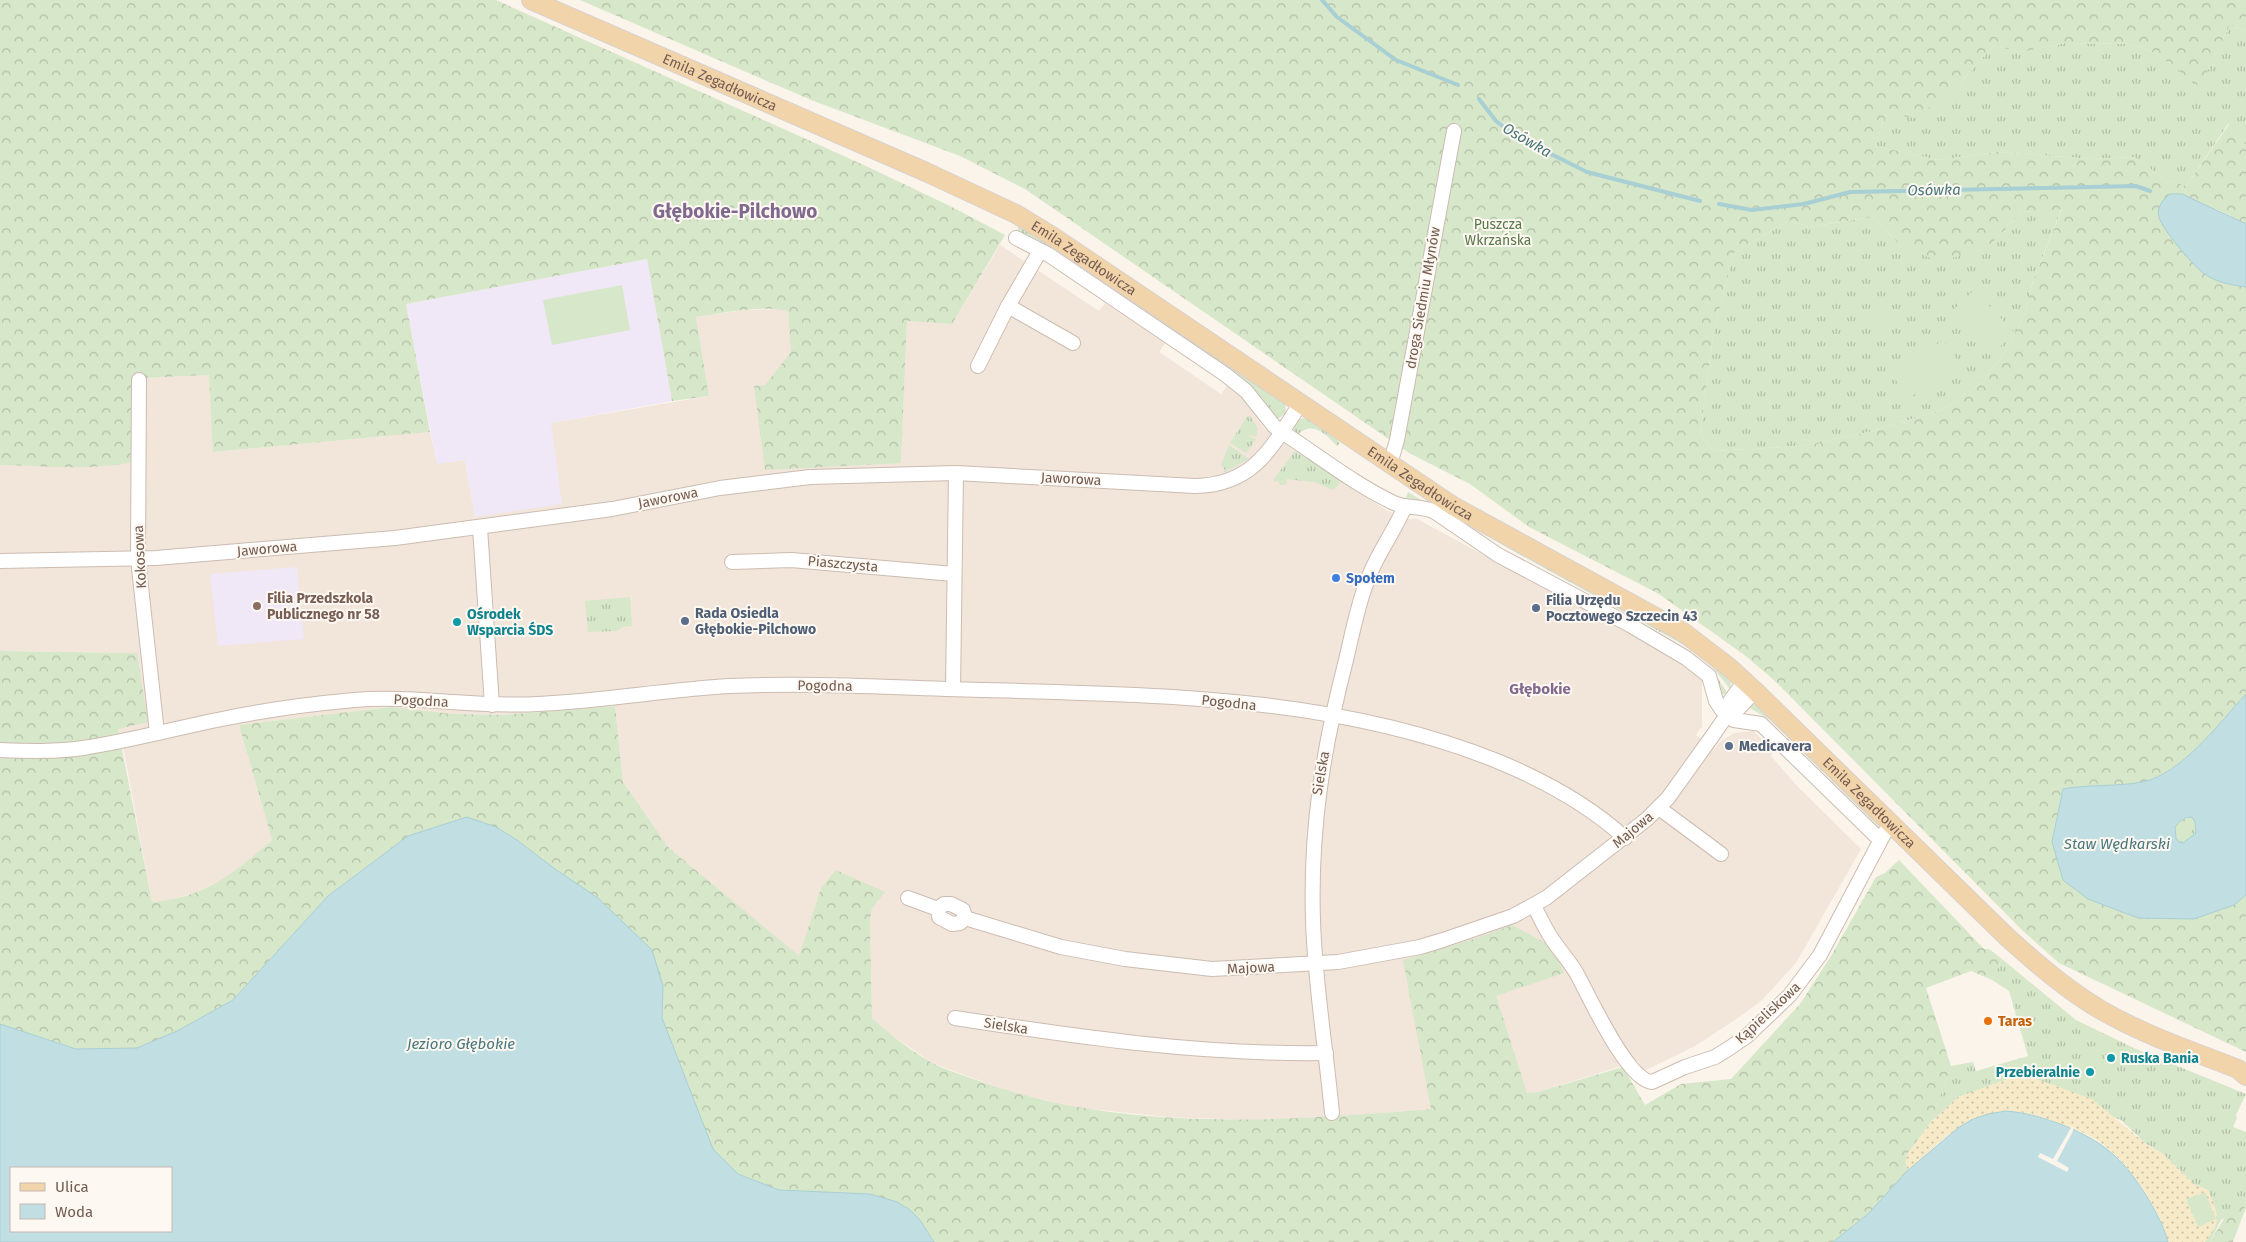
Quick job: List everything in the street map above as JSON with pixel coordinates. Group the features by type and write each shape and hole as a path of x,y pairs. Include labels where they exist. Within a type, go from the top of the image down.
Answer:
{"main road":[{"name":"Emila Zegadłowicza","path":"531,0 926,172 1016,214 1108,272 1390,464 1490,527 1683,632 1750,686 2019,948 2069,989 2105,1012 2138,1029 2243,1071"}],"street":[{"name":"droga Siedmiu Młynów","path":"1390,464 1397,440 1454,131"},
{"path":"1016,238 1040,251 1226,375 1246,391 1274,426 1385,498 1405,506 1416,506 1435,512 1498,555 1630,625 1686,658 1709,676 1716,701 1726,715 1734,720 1761,724 1880,839"},
{"path":"978,366 1008,306 1040,251"},
{"path":"1008,306 1073,344"},
{"name":"Kokosowa","path":"139,380 138,559 157,733"},
{"name":"Jaworowa","path":"0,561 138,559 395,538 612,509 720,488 786,479 860,474 956,473 1195,486 1216,485 1234,479 1253,468 1282,432 1301,403"},
{"path":"953,689 956,473"},
{"name":"Sielska","path":"1332,1113 1315,964 1312,892 1314,835 1320,777 1332,715 1366,584 1378,555 1405,506"},
{"path":"480,528 492,705"},
{"name":"Piaszczysta","path":"732,562 791,560 954,574"},
{"name":"Pogodna","path":"0,750 81,748 259,712 349,701 384,699 492,705 535,705 728,686 810,685 1189,698 1332,715 1409,732 1465,749 1548,785 1581,804 1625,838"},
{"name":"Majowa","path":"908,898 938,909 944,904 952,904 963,910 965,918 1037,941 1125,960 1212,969 1315,964 1362,959 1420,947 1493,923 1534,906 1566,885 1659,808 1726,715 1730,701 1750,686"},
{"name":"Majowa","path":"1659,808 1721,854"},
{"name":"Kąpieliskowa","path":"1534,906 1548,933 1574,969 1594,1010 1629,1064 1640,1078 1652,1082 1685,1067 1715,1057 1747,1036 1790,995 1814,966 1880,839 1892,825"},
{"name":"Sielska","path":"955,1018 1053,1033 1176,1047 1267,1054 1326,1053"}],"shaded area":[{"path":"1000,245 1099,311 1105,303 1165,343 1159,352 1221,394 1227,386 1242,396 1265,429 1295,451 1386,510 1407,519 1417,519 1667,654 1702,678 1702,726 1696,735 1715,748 1720,742 1734,733 1753,731 1774,750 1771,756 1796,785 1861,849 1796,963 1762,1000 1695,1046 1644,1071 1638,1061 1538,1092 1431,1109 1329,1117 1246,1120 1168,1117 1080,1108 1011,1092 932,1063 881,1027 872,1018 870,919 872,909 885,892 821,888 799,957 669,848 623,782 615,706 502,715 454,714 390,707 239,725 272,840 235,873 197,892 166,901 152,902 124,751 118,729 137,653 0,651 0,465 86,467 143,378 209,375 214,452 430,432 437,463 465,460 475,517 551,423 709,396 696,317 745,310 778,309 788,311 792,352 765,385 754,387 901,463 907,321 952,324"},
{"path":"647,259 672,401 551,423 562,504 475,517 465,460 437,464 406,304"},
{"name":"Filia Przedszkola Publicznego nr 58","path":"297,567 304,639 218,646 210,574"}],"green space":[{"path":"0,0 496,0 866,166 952,207 1005,235 952,324 907,321 901,463 765,470 754,386 765,385 791,352 788,311 754,309 696,317 709,396 672,401 647,259 406,304 430,432 213,452 209,375 144,378 145,459 110,466 92,467 0,465"},
{"name":"Puszcza Wkrzańska","path":"580,0 2246,0 2246,31 2230,25 2200,87 2157,54 2131,44 2066,43 2022,52 1993,46 1953,91 1915,118 1886,114 1875,146 1938,160 1997,152 2093,159 2134,157 2163,178 2186,186 2230,123 2246,146 2246,224 2216,209 2227,284 2246,287 2246,694 2201,744 2161,775 2136,784 2063,789 2052,842 2233,905 2246,895 2246,1052 2059,963 2023,931 1775,681 1747,657 1659,594 1529,527 1470,484 1409,453 1025,189 960,156 811,100","holes":["2062,209 2033,281 2024,316 2010,345 1980,384 1942,410 1869,432 1802,446 1712,451 1700,433 1714,330 1734,253 1790,220 1809,227 1872,217 1901,246 1940,262 1988,247 2022,212"]},
{"path":"2230,25 2246,31 2246,146 2229,123 2186,186 2163,178 2134,157 2093,159 1997,152 1938,160 1875,146 1886,114 1953,91 1993,46 2022,52 2066,43 2131,44 2157,54 2200,86"},
{"path":"2062,208 2033,281 2024,316 2010,345 1980,384 1942,410 1869,432 1802,446 1712,451 1700,433 1714,330 1734,253 1790,220 1809,227 1872,217 1901,246 1988,247 2022,212"},
{"path":"1019,222 1285,401 1286,413 1277,419 1017,234"},
{"path":"622,285 630,330 552,345 543,300"},
{"path":"1974,290 2015,333 1993,353 1952,311"},
{"path":"1885,307 1890,320 1877,325 1871,312"},
{"path":"1943,340 1960,364 1909,398 1892,375"},
{"path":"1247,416 1250,416 1258,429 1256,437 1249,435 1256,439 1246,453 1230,443"},
{"path":"1304,418 1316,421 1340,443 1337,446 1323,433 1313,429 1302,431 1296,436 1293,426 1298,420"},
{"path":"1229,445 1249,459 1223,473 1225,470 1221,465"},
{"path":"1295,451 1342,481 1333,490 1314,482 1286,479 1287,483 1285,485 1280,485 1278,481 1275,482 1273,480"},
{"path":"1411,486 1665,627 1730,677 1731,690 1710,664 1689,648 1508,548 1410,489"},
{"path":"1408,492 1434,508 1406,498"},
{"path":"1468,528 1506,551 1695,655 1713,671 1728,694 1721,694 1715,678 1557,585"},
{"path":"630,597 632,626 622,627 617,631 588,632 585,601"},
{"path":"0,651 137,653 148,722 118,729 152,902 170,900 187,895 217,882 245,863 272,840 239,725 390,707 454,714 502,715 615,706 623,782 669,848 799,956 821,888 836,870 885,892 872,909 870,919 872,1018 909,1048 932,1063 944,1068 982,1082 1036,1098 1092,1109 1148,1116 1204,1119 1261,1119 1431,1109 1403,960 1477,938 1512,925 1551,946 1564,973 1496,996 1527,1093 1538,1092 1623,1067 1645,1105 1681,1084 1731,1079 1800,1004 1831,956 1876,877 1885,873 1899,860 1984,949 1989,949 2002,959 1992,980 1971,971 1926,988 1951,1066 1931,1122 1906,1156 1907,1171 1869,1213 1833,1242 934,1242 920,1220 909,1209 897,1202 870,1194 779,1190 738,1174 713,1149 662,1018 663,986 555,869 517,840 429,830 408,836 328,896 233,1000 177,1031 137,1048 76,1049 0,1024"},
{"path":"1755,704 1759,705 1880,823 1879,827 1770,720 1748,707"},
{"path":"2192,817 2195,822 2196,833 2183,843 2179,842 2176,838 2175,827 2180,821"},
{"path":"2002,959 2076,1020 2136,1049 2246,1094 2236,1115 2237,1118 2233,1127 2246,1132 2246,1208 2245,1210 2244,1205 2221,1220 2210,1242 2205,1242 2208,1190 2195,1185 2163,1154 2145,1143 2121,1120 2011,1078 1959,1097 1931,1122 1951,1066 1973,1062 1976,1071 2028,1056 2009,991 1992,980"},
{"path":"2205,1192 2216,1219 2198,1227 2186,1199"},
{"path":"2234,1202 2244,1205 2245,1210 2233,1242 2210,1242"}],"sand":[{"path":"2011,1078 2034,1078 2092,1099 2145,1143 2163,1154 2195,1185 2208,1190 2217,1217 2214,1228 2205,1242 2168,1242 2157,1212 2148,1197 2115,1155 2103,1144 2086,1134 2033,1115 1997,1112 1976,1118 1955,1130 1907,1171 1906,1156 1931,1122 1958,1097"}],"water":[{"path":"2170,194 2182,194 2246,224 2246,287 2223,282 2207,275 2197,268 2178,246 2161,222 2158,214 2161,204"},
{"name":"Staw Wędkarski","path":"2246,694 2246,895 2234,905 2194,919 2138,918 2088,899 2063,880 2052,842 2063,789 2083,786 2132,784 2157,777 2186,758 2199,746","holes":["2192,817 2195,822 2196,833 2183,843 2179,842 2176,838 2175,827 2180,821"]},
{"name":"Jezioro Głębokie","path":"467,817 496,827 598,898 652,950 663,986 662,1018 713,1149 738,1174 779,1190 870,1194 897,1202 909,1209 920,1220 934,1242 0,1242 0,1024 76,1049 137,1048 177,1031 233,1000 328,896 408,836"},
{"path":"2006,1111 2058,1123 2093,1139 2114,1155 2141,1187 2157,1215 2168,1242 1833,1242 1869,1213 1907,1171 1958,1128 1971,1120 1988,1114"}],"pier":[{"path":"2072,1126 2074,1127 2072,1133 2057,1161 2069,1168 2067,1172 2038,1157 2040,1153 2053,1159"}],"waterway":[{"name":"Osówka","path":"1322,0 1337,17 1396,60 1458,85"},
{"name":"Osówka","path":"1479,99 1496,121 1517,137 1587,172 1700,201"},
{"name":"Osówka","path":"1719,204 1752,210 1804,204 1850,192 2136,186 2150,191"}],"place":[{"name":"Społem","path":"1336,578"},
{"name":"Filia Przedszkola Publicznego nr 58","path":"257,606"},
{"name":"Filia Urzędu Pocztowego Szczecin 43","path":"1536,608"},
{"name":"Rada Osiedla Głębokie-Pilchowo","path":"685,621"},
{"name":"Ośrodek Wsparcia ŚDS","path":"457,622"},
{"name":"Medicavera","path":"1729,746"},
{"name":"Taras","path":"1988,1021"},
{"name":"Ruska Bania","path":"2111,1058"},
{"name":"Przebieralnie","path":"2090,1072"}],"district":[{"name":"Głębokie-Pilchowo","path":"735,211"},
{"name":"Głębokie","path":"1540,689"}]}
